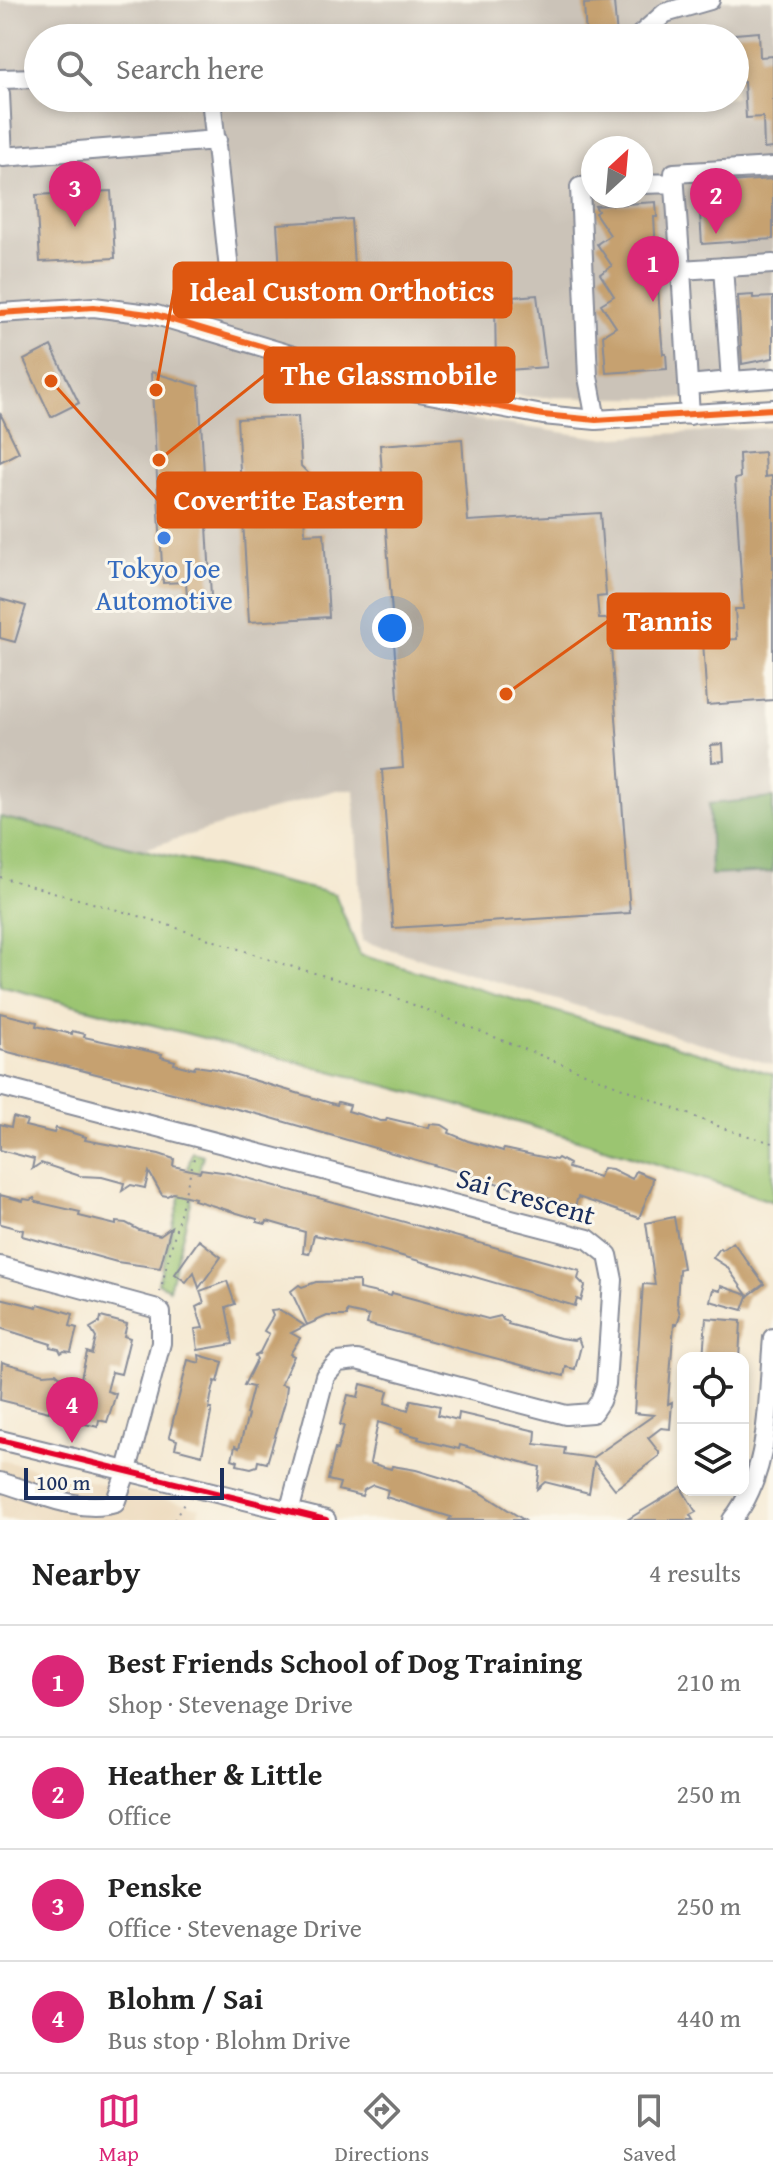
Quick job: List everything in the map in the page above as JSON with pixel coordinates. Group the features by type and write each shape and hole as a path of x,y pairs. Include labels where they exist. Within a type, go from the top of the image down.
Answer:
{"street":[{"path":"653,24 665,13 710,0"},
{"path":"0,79 24,78"},
{"path":"0,94 3,157 217,140"},
{"path":"213,112 231,289"},
{"path":"690,415 674,173 773,167"},
{"path":"653,184 675,183"},
{"path":"581,187 588,377 596,420"},
{"path":"681,270 773,264"},
{"path":"723,267 731,381"},
{"path":"0,313 94,307 156,315 408,390 543,415 596,420 773,409"},
{"path":"688,385 773,378"},
{"name":"Sai Crescent","path":"0,1086 588,1239 608,1255 613,1280 606,1384 592,1413 566,1415 357,1360 338,1362 325,1376 288,1516"},
{"path":"0,1266 154,1308 161,1313 161,1343 127,1470 115,1503 101,1507 74,1503 0,1482"},
{"path":"732,1520 767,1466 773,1338"},
{"path":"0,1440 127,1470 288,1516 326,1520"}],"path":[{"path":"0,877 153,920 286,965 381,992 728,1130 773,1143"},
{"path":"154,1308 167,1273 199,1138"},
{"path":"174,1520 186,1501"}],"shaded area":[{"path":"0,0 773,0 773,395 708,399 528,397 448,381 338,352 333,386 475,420 602,438 773,427 773,1065 362,941 354,790 336,790 144,849 0,820"},
{"path":"0,1460 200,1507 196,1520 0,1520"}],"green space":[{"path":"773,798 773,872 711,875 709,804"},
{"path":"0,817 335,894 360,955 773,1074 773,1202 486,1113 0,986"},
{"path":"192,1152 203,1155 169,1289 158,1283"}],"building":[{"path":"614,2 616,24 585,24 584,4"},
{"path":"759,32 760,57 773,56 773,148 764,149 763,117 746,118 746,112 749,112 749,33"},
{"path":"773,179 773,239 702,244 698,184"},
{"path":"111,191 115,258 40,262 36,195"},
{"path":"653,202 656,202 657,217 654,217 660,320 667,369 606,373 603,335 616,327 601,304 614,296 600,274 612,266 597,244 610,235 595,213 598,211 596,208 653,208"},
{"path":"351,219 357,312 283,317 277,224"},
{"path":"537,295 546,367 496,371 495,302"},
{"path":"753,295 753,298 773,297 773,358 742,364 738,296"},
{"path":"51,346 79,403 51,417 24,360"},
{"path":"151,372 199,386 211,596 187,598 186,582 163,583"},
{"path":"0,413 19,452 0,462"},
{"path":"298,416 301,466 309,474 302,475 305,534 324,533 329,617 249,622 237,419"},
{"path":"462,439 468,521 600,513 606,596 597,597 599,619 609,619 630,913 393,928 382,770 403,768 380,445"},
{"path":"764,452 765,477 772,476 773,495 773,700 707,705 703,641 737,639 735,609 743,609 735,479 740,478 739,454"},
{"path":"0,599 26,606 15,642 0,638"},
{"path":"723,744 724,761 712,762 711,745"},
{"path":"0,1013 37,1022 36,1026 72,1034 72,1031 85,1034 84,1037 162,1054 161,1057 175,1061 174,1064 194,1069 195,1066 216,1069 337,1105 338,1102 350,1105 348,1111 381,1121 387,1118 429,1128 430,1124 442,1125 450,1130 449,1133 468,1141 503,1151 558,1158 569,1164 568,1168 599,1177 603,1168 632,1179 636,1171 653,1178 652,1185 639,1218 578,1197 575,1206 261,1115 0,1050"},
{"path":"13,1117 27,1121 25,1126 54,1133 56,1128 86,1137 85,1140 159,1154 174,1159 173,1166 200,1172 201,1169 229,1173 580,1271 578,1279 585,1286 581,1301 577,1299 575,1306 364,1245 314,1235 309,1254 303,1253 305,1232 267,1221 266,1224 257,1222 257,1219 195,1198 173,1193 162,1195 149,1172 145,1188 131,1185 122,1191 124,1183 102,1177 80,1176 41,1163 32,1169 34,1159 0,1150 0,1124 11,1127"},
{"path":"0,1195 23,1201 34,1198 36,1202 80,1212 79,1216 116,1225 116,1222 126,1223 160,1235 171,1227 160,1268 117,1262 22,1236 23,1230 0,1224"},
{"path":"674,1217 683,1268 679,1269 677,1303 680,1315 677,1324 674,1324 668,1404 672,1402 670,1429 661,1428 648,1438 659,1456 615,1489 594,1462 589,1493 545,1482 537,1489 540,1467 460,1445 459,1449 418,1439 401,1432 402,1429 378,1422 370,1463 391,1469 392,1466 416,1470 456,1482 483,1494 524,1520 449,1520 451,1517 386,1497 388,1490 373,1485 364,1490 362,1496 338,1490 340,1483 328,1480 344,1426 340,1425 348,1395 358,1397 361,1384 388,1391 385,1403 408,1410 411,1400 440,1406 438,1415 458,1420 459,1413 536,1431 535,1444 565,1448 564,1454 592,1458 654,1415 634,1413 643,1284 655,1285 646,1223"},
{"path":"199,1240 221,1257 199,1288 194,1272 186,1282 175,1274"},
{"path":"733,1242 764,1284 748,1296 743,1310 710,1301 713,1289 720,1291 721,1286 747,1295 727,1267 713,1258 720,1248 722,1250"},
{"path":"227,1281 235,1304 226,1307 233,1344 198,1350 195,1329 203,1328 196,1307 204,1303 200,1291"},
{"path":"359,1281 359,1289 391,1296 392,1293 488,1319 501,1316 508,1324 560,1338 578,1338 581,1346 575,1369 566,1367 564,1376 551,1373 367,1324 369,1316 347,1311 347,1316 327,1316 307,1325 291,1291 299,1285 302,1287 316,1282"},
{"path":"0,1298 73,1314 70,1326 77,1328 71,1352 61,1353 59,1349 50,1347 51,1344 0,1328"},
{"path":"280,1310 305,1326 291,1333 300,1338 290,1354 294,1356 281,1384 287,1386 285,1402 267,1463 258,1461 257,1466 251,1468 237,1465 238,1461 232,1459 235,1446 239,1448 253,1387 244,1385 257,1359 255,1356 269,1334 264,1331 273,1316 271,1311"},
{"path":"101,1317 127,1324 124,1336 130,1338 121,1374 112,1372 107,1391 116,1394 107,1422 99,1420 98,1427 72,1421 76,1406 52,1400 49,1412 0,1400 2,1362 44,1374 56,1373 80,1382 87,1352 92,1354 96,1338 90,1328 100,1322"},
{"path":"706,1318 741,1321 739,1352 703,1352"},
{"path":"199,1355 223,1362 211,1397 209,1409 212,1409 202,1455 175,1448 177,1440 169,1437 188,1360 200,1363"},
{"path":"677,1490 677,1496 686,1496 696,1512 690,1515 693,1520 627,1520"}],"transit line":[{"path":"0,313 94,307 156,315 408,390 543,415 596,420 773,409"},
{"path":"0,1440 326,1520"}],"place":[{"name":"Penske","path":"75,227"},
{"name":"Heather & Little","path":"716,234"},
{"name":"Best Friends School of Dog Training","path":"653,302"},
{"name":"Covertite Eastern","path":"51,381"},
{"name":"Ideal Custom Orthotics","path":"156,390"},
{"name":"The Glassmobile","path":"159,460"},
{"name":"Tokyo Joe Automotive","path":"164,538"},
{"name":"Tannis","path":"506,694"},
{"name":"Blohm / Sai","path":"72,1443"}]}
